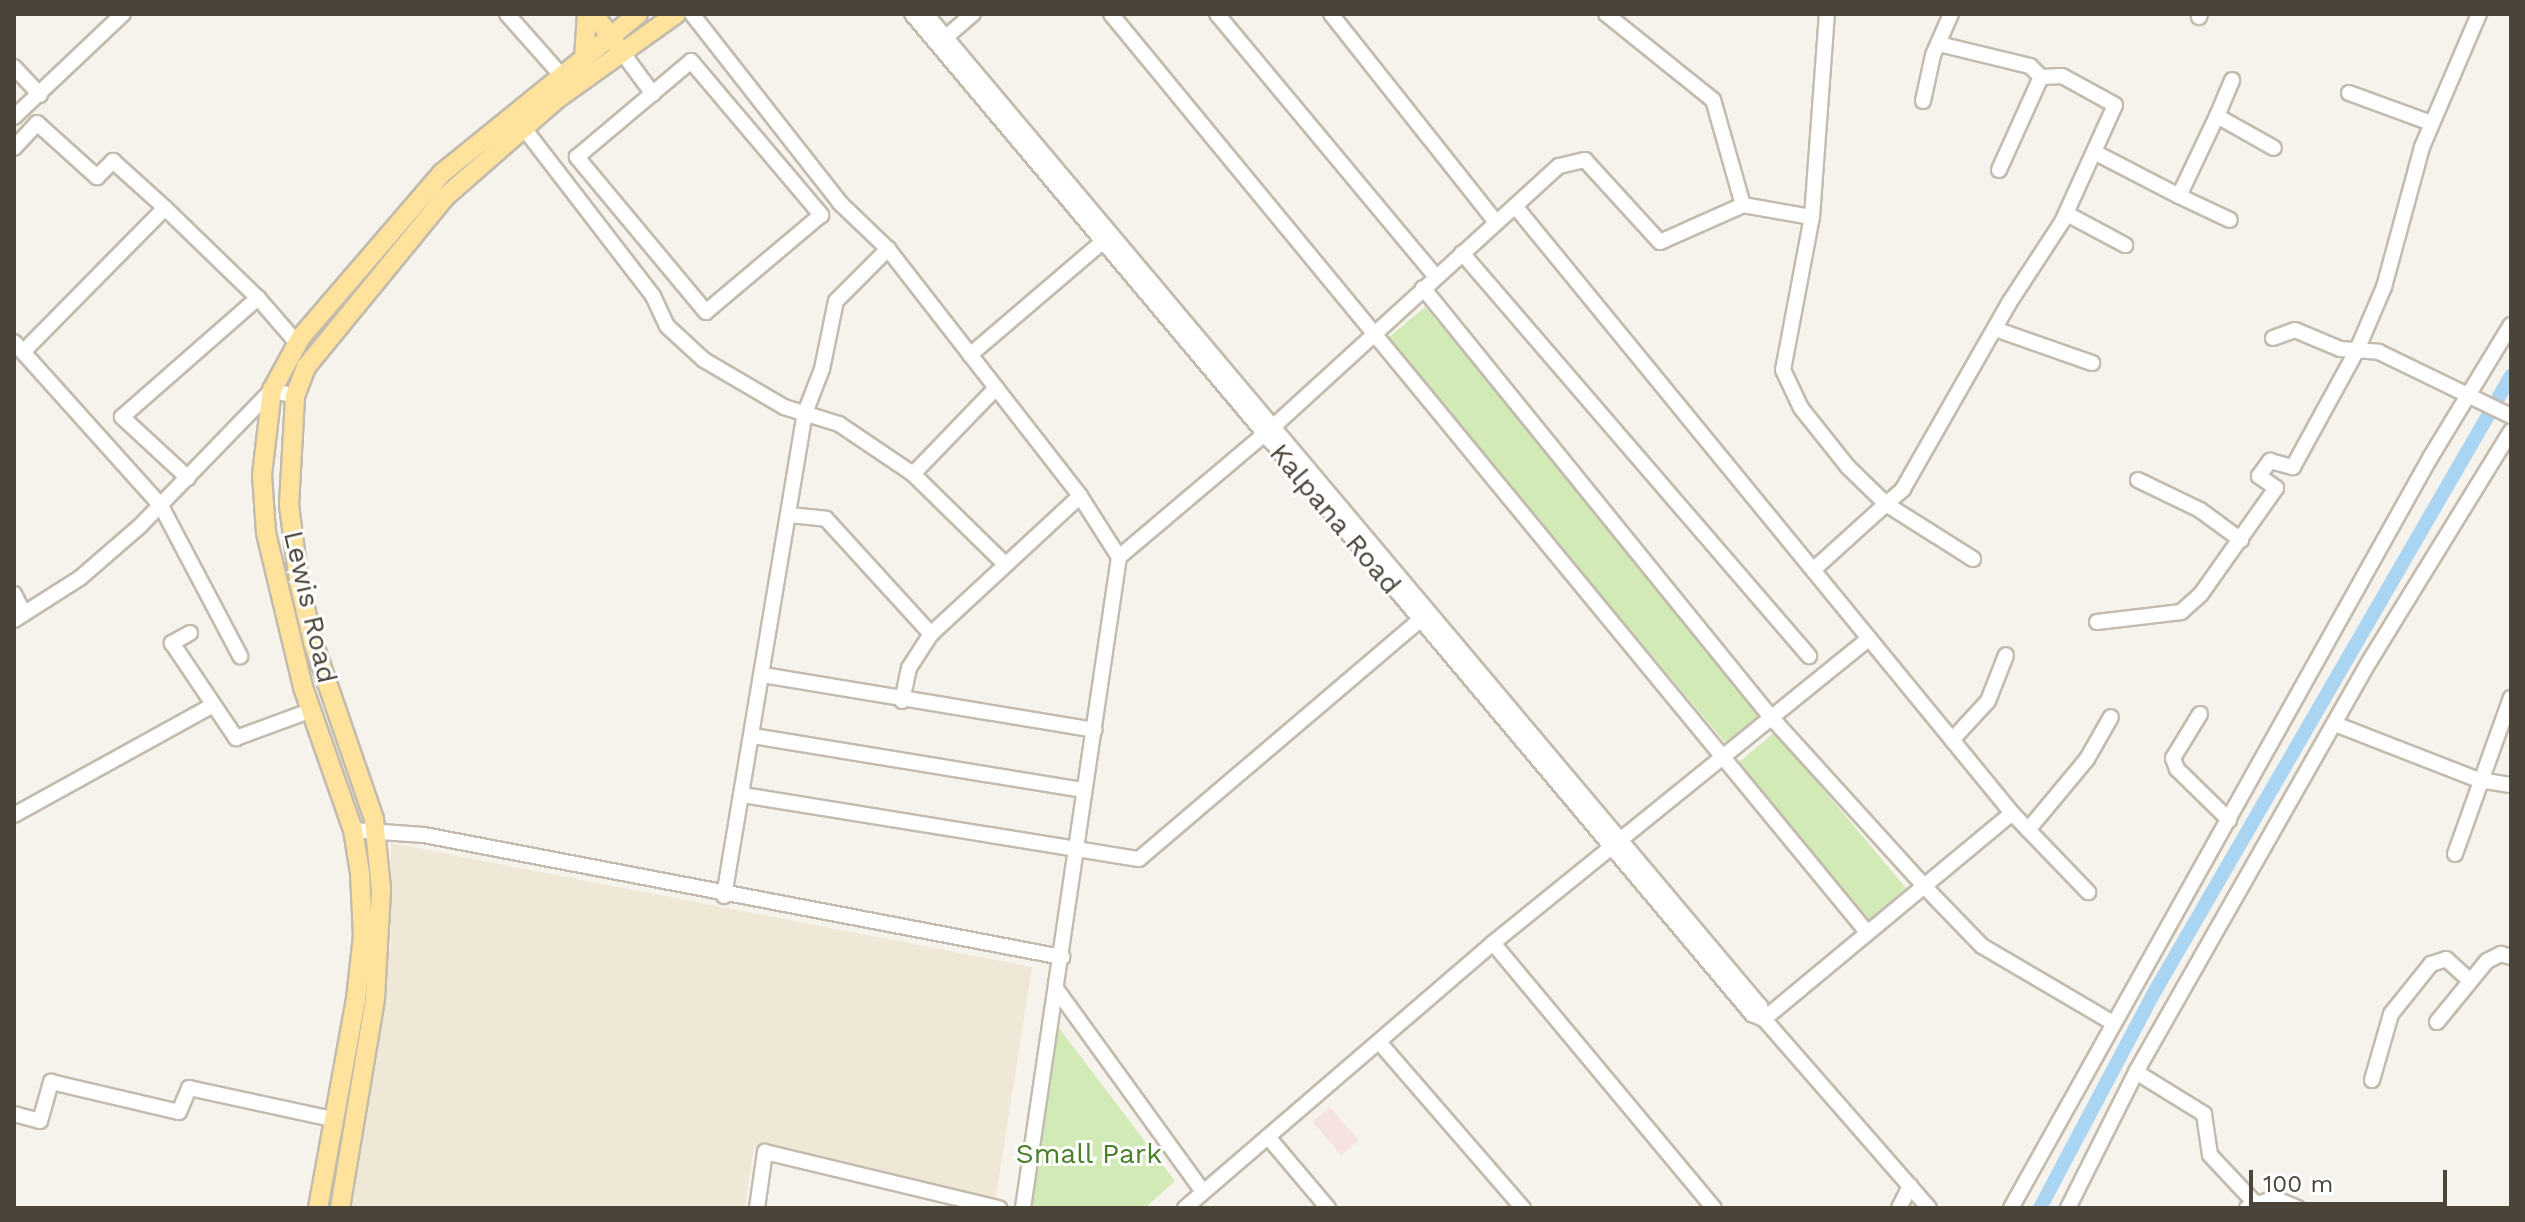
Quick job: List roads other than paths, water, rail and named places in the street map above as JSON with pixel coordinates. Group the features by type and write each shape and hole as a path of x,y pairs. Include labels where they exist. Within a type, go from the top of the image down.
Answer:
{"main road":[{"path":"584,58 587,14"},
{"path":"594,14 622,52"},
{"name":"Lewis Road","path":"340,1208 380,949 376,830 313,642 299,582 289,505 295,396 306,367 445,197 523,127 676,14"},
{"name":"Lewis Road","path":"318,1208 363,936 353,830 312,710 266,533 262,475 272,390 297,343 442,173 560,74 611,36 632,15"},
{"path":"632,15 643,38"}],"street":[{"path":"507,14 560,74"},
{"path":"692,14 840,203 888,249 1080,496 1119,557 1023,1208"},
{"name":"Kalpana Road","path":"912,14 1101,243 1270,430 1420,620 1616,843"},
{"name":"Kalpana Road","path":"926,14 1616,843 1752,1014 1764,1019 1929,1208"},
{"path":"945,38 973,14"},
{"path":"1111,14 1866,931"},
{"path":"1217,14 1436,277"},
{"path":"1331,14 1496,222"},
{"path":"1606,14 1713,100 1743,205"},
{"path":"1827,14 1812,217 1783,370 1801,408 1848,467 1886,504 1973,559"},
{"path":"1923,101 1951,14"},
{"path":"2097,622 2181,612 2201,594 2276,488 2259,476 2270,461 2293,467 2357,350 2399,244 2408,187 2431,123 2479,14"},
{"path":"14,117 40,95 117,16"},
{"path":"1813,570 1903,489 1995,329 2067,214 2115,105 2062,76 2041,77 2030,66 1939,44"},
{"path":"622,52 653,94"},
{"path":"691,61 821,215 706,312 577,157 653,94 691,61"},
{"path":"14,67 40,95"},
{"path":"1999,170 2041,77"},
{"path":"2179,196 2232,80"},
{"path":"2349,93 2431,123"},
{"path":"2217,116 2274,148"},
{"path":"14,148 37,123 97,177 113,161 258,298 297,343"},
{"path":"523,127 653,296 667,326 742,385 805,413 839,424 913,474 1005,564"},
{"path":"2096,153 2230,220"},
{"path":"1119,557 1270,430 1559,166 1585,160 1660,242 1743,205 1812,217"},
{"path":"1515,206 2012,813 2088,892"},
{"path":"165,208 19,346 161,506 240,656"},
{"path":"2067,214 2125,245"},
{"path":"970,355 1101,243"},
{"path":"724,896 805,413 822,369 836,301 888,249"},
{"path":"1462,253 1809,656"},
{"path":"1423,288 1770,716 1923,885 1982,946 2113,1023"},
{"path":"188,478 122,417 258,298"},
{"path":"2011,1208 2430,458 2478,398 2511,325"},
{"path":"1995,329 2092,363"},
{"path":"2273,338 2295,330 2340,349 2379,352 2507,414"},
{"path":"913,474 996,388"},
{"path":"14,594 19,617 80,578 161,506 272,390 295,396"},
{"path":"2068,1208 2136,1072 2335,724 2511,431"},
{"path":"2138,480 2200,510 2241,540"},
{"path":"902,701 909,668 931,634 1080,496"},
{"path":"790,515 826,519 931,634"},
{"path":"743,795 1075,852 1139,859 1420,620"},
{"path":"190,633 172,643 236,738 312,710"},
{"path":"1185,1208 1493,943 1721,754 1869,638"},
{"path":"1952,740 1988,701 2006,655"},
{"path":"763,675 902,701 1094,730"},
{"path":"2455,854 2479,780 2511,698"},
{"path":"14,815 213,705"},
{"path":"2200,714 2173,758 2177,769 2229,820"},
{"path":"2028,830 2087,759 2111,717"},
{"path":"2335,724 2479,780 2511,785"},
{"path":"753,736 1084,790"},
{"path":"1764,1019 1866,931 2012,813"},
{"path":"353,830 424,835 724,896 1062,957"},
{"path":"1493,943 1714,1208"},
{"path":"2437,1022 2468,979 2495,956 2511,957"},
{"path":"2374,1070 2391,1014 2436,959 2446,959 2468,979"},
{"path":"1057,990 1203,1192"},
{"path":"1379,1042 1523,1208"},
{"path":"2136,1072 2204,1114 2210,1155 2251,1206 2274,1198 2298,1208"},
{"path":"14,1114 40,1121 51,1082 179,1112 189,1088 332,1119"},
{"path":"1268,1137 1328,1208"},
{"path":"757,1208 765,1152 999,1208"},
{"path":"1899,1208 1910,1186"}],"waterway":[{"path":"2040,1208 2155,991 2511,376"}],"park label":[{"name":"Small Park","path":"1089,1154"}]}
